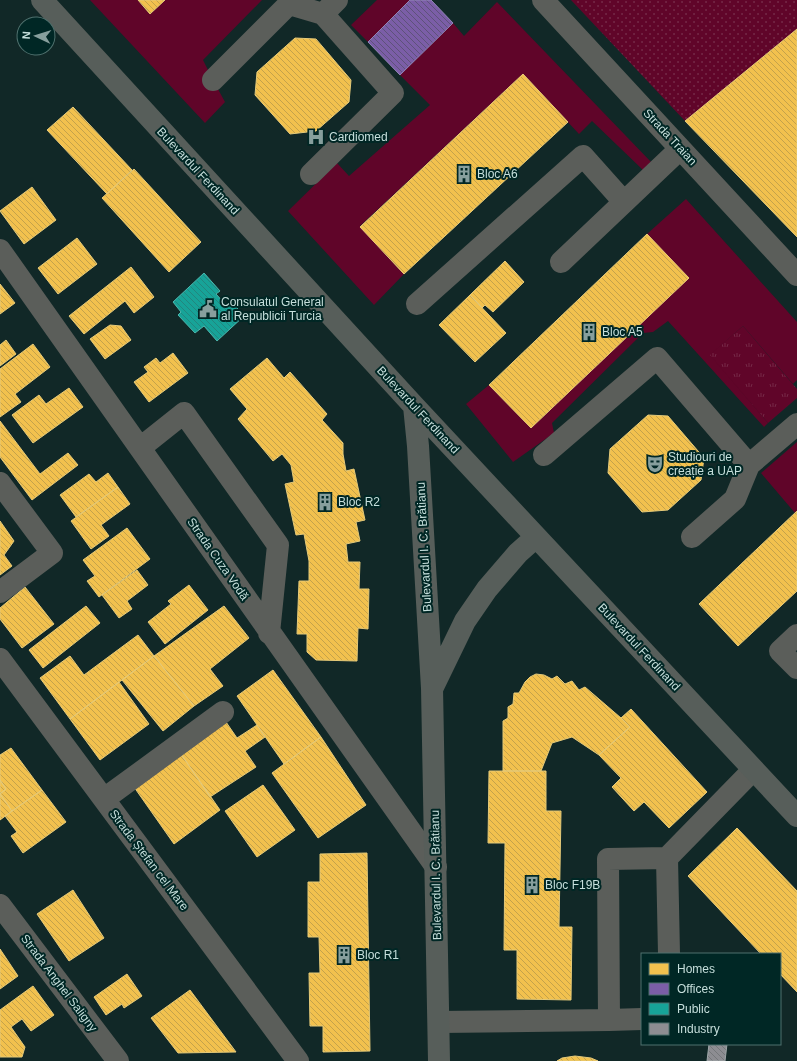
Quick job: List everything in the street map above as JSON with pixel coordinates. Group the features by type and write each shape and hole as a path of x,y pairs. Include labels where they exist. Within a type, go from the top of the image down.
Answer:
{"main road":[{"name":"Bulevardul Ferdinand","path":"42,0 414,406 797,816"},
{"name":"Bulevardul I. C. Brătianu","path":"414,406 418,446 432,688 439,1061"},
{"name":"Bulevardul I. C. Brătianu","path":"432,688 465,621 483,595 518,553 536,537"}],"street":[{"name":"Strada Traian","path":"543,0 797,274"},
{"path":"213,80 289,4 330,7 393,93 311,174"},
{"path":"561,262 680,149"},
{"path":"417,304 584,156 624,202"},
{"name":"Strada Cuza Vodă","path":"0,250 436,867"},
{"path":"544,455 656,358 750,465"},
{"path":"140,448 184,413 278,545 270,632"},
{"path":"692,537 735,499 750,465 797,424"},
{"path":"0,483 52,553 0,592"},
{"path":"797,635 780,651 797,668"},
{"name":"Strada Ștefan cel Mare","path":"0,659 298,1061"},
{"path":"104,799 223,712"},
{"path":"609,1020 608,859 667,858 753,770"},
{"path":"667,858 669,953"},
{"name":"Strada Anghel Saligny","path":"0,905 118,1061"},
{"path":"438,1022 641,1020"}],"green space":[{"path":"90,0 138,0 150,14 165,0 262,0 203,60 225,102 205,123"},
{"path":"377,0 410,0 368,42 351,25"},
{"path":"571,0 797,0 797,29 685,121"},
{"path":"497,2 652,163 643,170 592,121 579,134 523,74 360,226 404,274 374,305 288,211 337,163 349,176 430,105 400,75 453,23 464,36"},
{"path":"686,199 797,322 797,380 793,384 743,326 710,355 768,423 764,427 668,321 653,332 643,333 552,423 554,433 513,462 466,404 489,385 531,428 688,278 647,234"},
{"path":"743,326 797,389 797,398 768,423 709,355"},
{"path":"797,442 797,511 795,513 761,473"}],"building: Homes":[{"path":"138,0 165,0 150,14"},
{"path":"797,29 797,237 685,121"},
{"path":"295,38 316,39 351,80 349,102 316,131 290,134 255,95 257,72"},
{"name":"Bloc A6","path":"523,74 568,122 404,274 360,227"},
{"path":"73,107 132,170 107,194 47,130"},
{"path":"134,169 201,242 169,272 102,198"},
{"path":"32,187 56,220 24,244 0,211"},
{"name":"Bloc A5","path":"647,234 689,278 531,428 489,385"},
{"path":"77,238 97,264 58,294 38,268"},
{"path":"505,261 524,282 493,312 485,305 482,308 470,295"},
{"path":"131,267 154,297 134,313 125,301 84,334 69,316"},
{"path":"0,284 15,303 0,314"},
{"path":"470,295 506,333 475,362 439,325"},
{"path":"110,325 121,326 131,340 105,359 90,339"},
{"path":"6,340 16,354 0,366 0,345"},
{"path":"33,344 50,367 15,394 21,402 0,417 0,369"},
{"path":"173,353 188,373 149,402 134,382 148,372 144,367 156,358 160,363"},
{"name":"Bloc R2","path":"267,358 284,378 290,372 327,414 322,420 343,443 346,471 354,469 365,520 356,522 360,541 346,544 348,562 360,562 359,589 369,589 368,629 358,628 357,661 316,660 307,652 307,634 297,634 299,581 309,581 309,561 304,534 296,535 285,484 294,482 291,465 282,454 273,461 238,419 247,409 230,389"},
{"path":"69,388 83,407 33,443 12,415 39,395 46,404"},
{"path":"648,415 668,416 704,458 701,480 668,510 642,512 608,473 610,449"},
{"path":"0,421 40,474 68,453 78,465 32,500 0,457"},
{"path":"108,473 118,487 76,517 60,495 89,474 96,482"},
{"path":"118,487 130,504 101,525 109,536 91,549 71,521"},
{"path":"797,511 797,591 738,646 699,604"},
{"path":"0,521 14,541 4,555 12,566 0,575"},
{"path":"127,528 150,559 99,597 87,581 95,576 83,560"},
{"path":"137,570 148,585 127,601 132,609 119,618 102,595"},
{"path":"189,585 208,610 165,644 148,622 171,604 168,601"},
{"path":"25,587 54,624 22,648 0,619 0,608"},
{"path":"86,606 100,623 43,668 29,650"},
{"path":"224,606 249,638 210,669 223,686 194,706 154,656"},
{"path":"138,635 154,656 70,719 40,678 70,656 84,675"},
{"path":"154,656 194,706 163,731 122,680"},
{"path":"273,670 321,737 284,764 237,696"},
{"path":"536,674 544,675 552,679 557,676 565,684 572,681 579,690 585,687 630,727 599,755 572,737 552,743 541,771 503,771 503,721 508,718 508,707 513,704 514,693 519,693 525,682"},
{"path":"119,682 149,724 100,760 70,719"},
{"path":"631,709 707,792 669,828 644,802 634,811 612,787 621,778 599,755 630,727 621,718"},
{"path":"226,722 237,738 257,725 265,737 245,751 256,767 210,797 181,754"},
{"path":"321,737 366,805 318,838 272,773"},
{"path":"11,748 42,790 12,811 0,794 6,789 0,780 0,755"},
{"path":"181,754 220,810 174,844 134,787"},
{"name":"Bloc F19B","path":"489,771 546,771 546,811 561,811 559,927 572,927 571,1000 517,999 517,950 504,950 505,843 488,843"},
{"path":"0,780 6,789 0,794"},
{"path":"263,785 295,830 257,857 225,811"},
{"path":"42,790 66,822 23,853 11,836 17,832 5,816"},
{"path":"0,794 12,811 0,820"},
{"path":"737,828 797,891 797,992 781,975 781,953 760,953 688,876"},
{"name":"Bloc R1","path":"367,853 370,1051 323,1052 323,1026 310,1026 309,973 320,973 319,937 308,937 308,882 320,882 320,854"},
{"path":"73,890 104,938 69,961 37,914"},
{"path":"0,949 18,976 0,989"},
{"path":"127,974 142,996 124,1008 122,1004 106,1015 94,997"},
{"path":"33,986 54,1015 31,1031 22,1019 11,1027 25,1047 22,1057 0,1057 0,1010"},
{"path":"190,990 236,1052 178,1053 151,1018"},
{"path":"575,1056 591,1058 598,1061 557,1061 562,1058"}],"building: Offices":[{"path":"410,0 431,0 453,23 400,75 368,42"}],"building: Public":[{"name":"Consulatul General al Republicii Turcia","path":"204,273 220,291 216,294 227,306 231,301 244,316 217,341 204,326 195,333 178,315 181,312 173,302"}],"building: Industry":[{"path":"709,1045 727,1045 725,1061 707,1061"}],"place":[{"name":"Cardiomed","path":"316,137"},
{"name":"Bloc A6","path":"464,174"},
{"name":"Consulatul General al Republicii Turcia","path":"208,309"},
{"name":"Bloc A5","path":"589,332"},
{"name":"Studiouri de creație a UAP","path":"655,464"},
{"name":"Bloc R2","path":"325,502"},
{"name":"Bloc F19B","path":"532,885"},
{"name":"Bloc R1","path":"344,955"}]}
